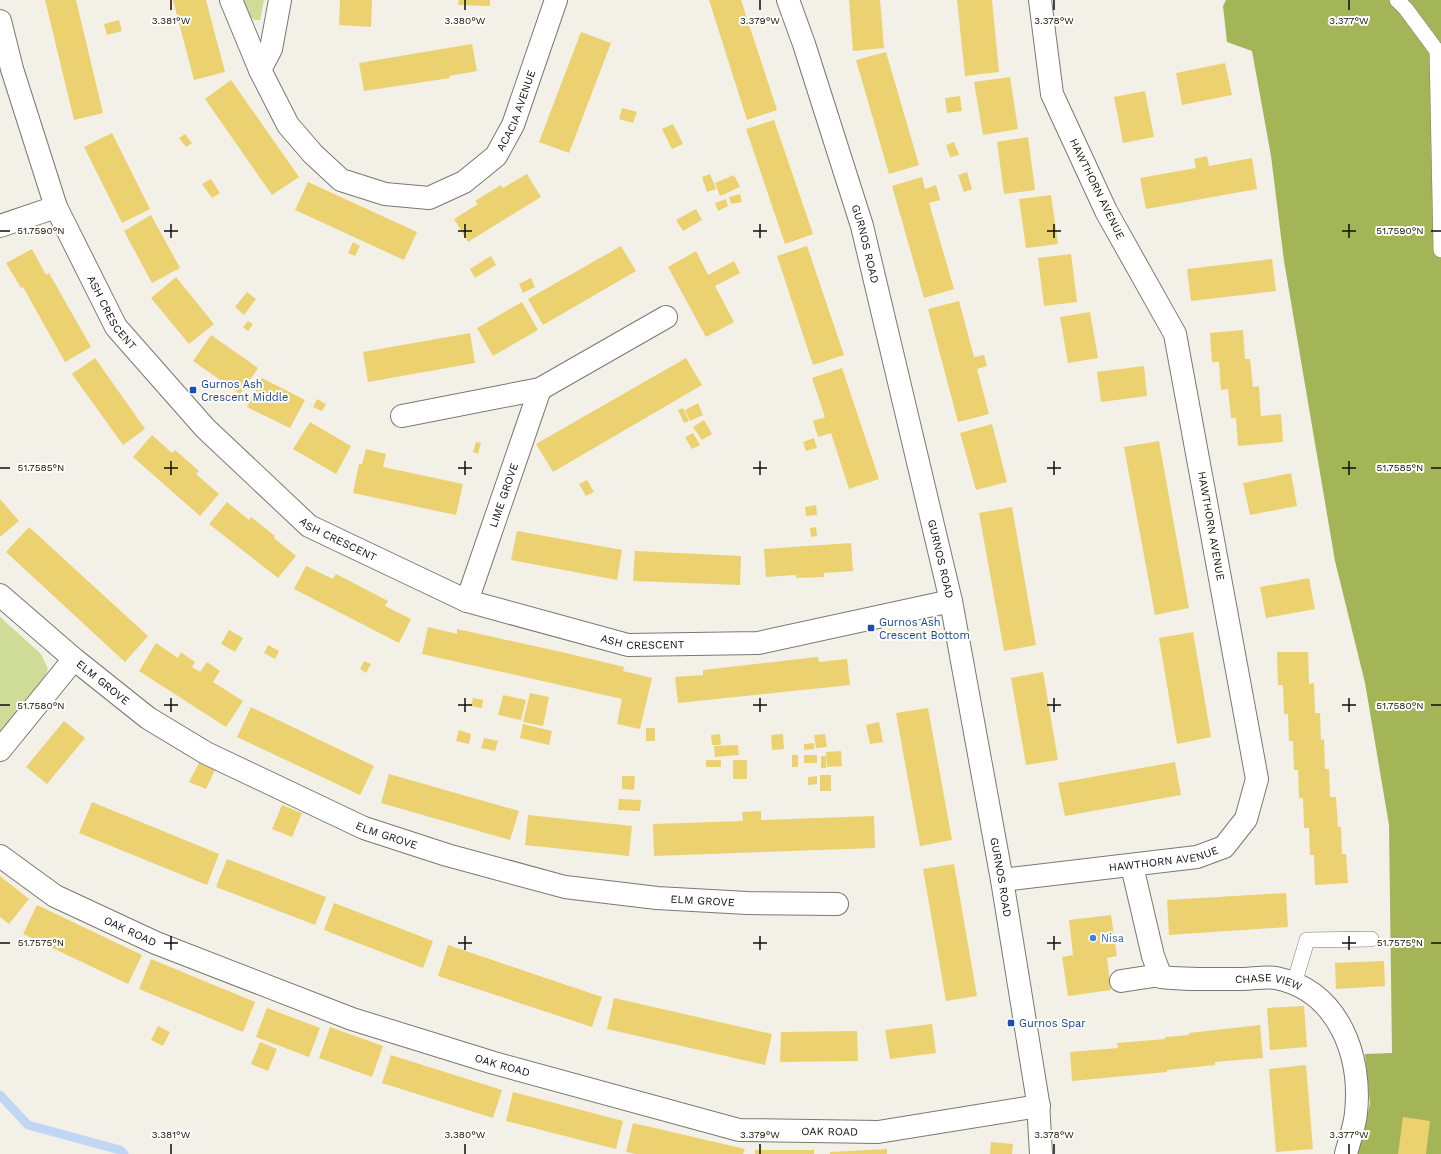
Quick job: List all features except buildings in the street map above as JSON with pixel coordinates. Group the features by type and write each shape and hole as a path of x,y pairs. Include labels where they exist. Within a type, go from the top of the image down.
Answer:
{"street":[{"name":"ACACIA AVENUE","path":"231,0 260,70 288,125 313,154 341,180 385,194 429,198 464,182 496,156 513,125 556,0"},
{"path":"260,70 271,49 280,0"},
{"name":"GURNOS ROAD","path":"788,0 804,44 862,226 951,601 1002,880 1039,1106 1040,1154"},
{"name":"HAWTHORN AVENUE","path":"1002,880 1132,866 1197,857 1224,847 1246,819 1257,779 1175,334 1106,211 1052,94 1040,0"},
{"name":"ASH CRESCENT","path":"0,21 12,69 56,207 116,327 205,428 309,526 467,601 628,645 758,642 951,601"},
{"path":"0,226 56,207"},
{"path":"402,416 540,389 666,317"},
{"name":"LIME GROVE","path":"467,601 540,389"},
{"name":"ELM GROVE","path":"0,596 74,659 148,718 206,753 353,823 447,855 565,888 657,898 747,903 837,904"},
{"path":"0,750 74,659"},
{"name":"OAK ROAD","path":"0,856 55,896 156,942 352,1019 494,1063 739,1130 878,1132 1039,1106"},
{"path":"1121,981 1160,975 1153,956 1132,866"},
{"name":"CHASE VIEW","path":"1160,975 1185,980 1275,978 1302,987 1322,1001 1344,1032 1357,1074 1356,1114 1346,1154"}],"lane":[{"path":"1397,0 1406,9 1437,51 1441,250"},
{"path":"1294,984 1307,940 1371,939"}],"green space":[{"path":"244,0 264,0 260,20 255,20 250,17"},
{"path":"1226,0 1441,0 1441,1154 1357,1154 1370,1104 1365,1054 1392,1053 1389,825 1365,683 1335,561 1284,261 1271,156 1252,51 1227,42 1223,6"},
{"path":"0,617 41,654 48,669 42,684 0,733"}],"waterway":[{"path":"0,1095 28,1125 120,1150 124,1154"}],"place":[{"name":"Gurnos Ash Crescent Middle","path":"193,390"},
{"name":"Gurnos Ash Crescent Bottom","path":"871,628"},
{"name":"Nisa","path":"1093,938"},
{"name":"Gurnos Spar","path":"1011,1023"}]}
